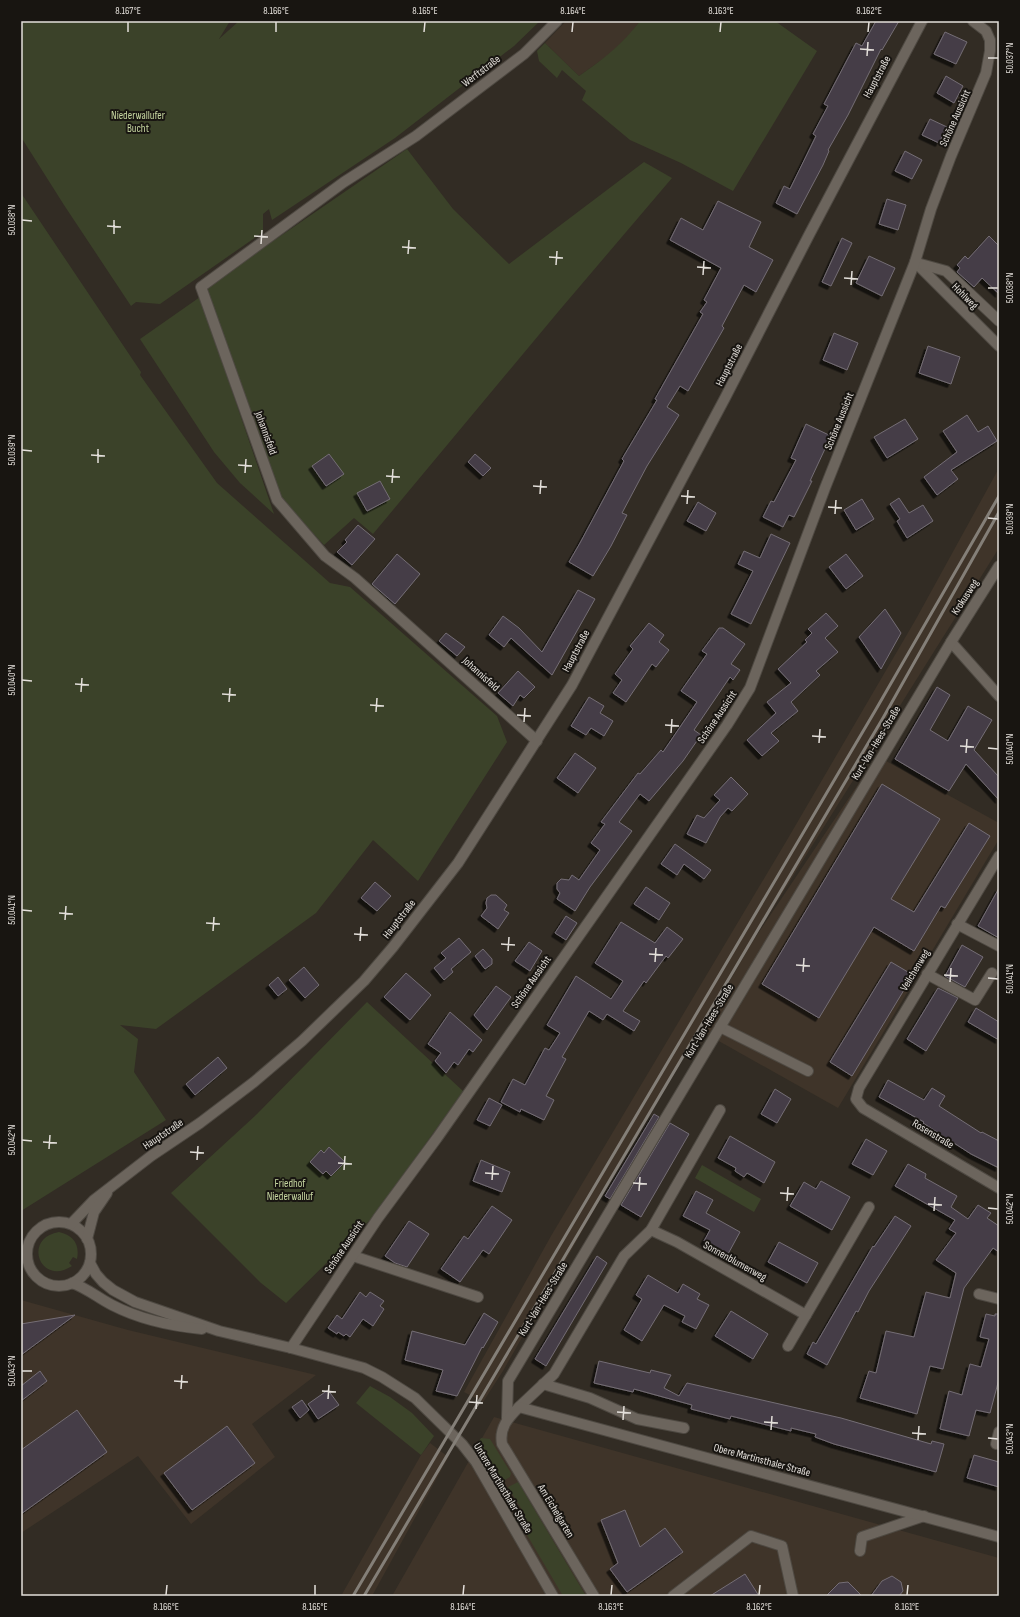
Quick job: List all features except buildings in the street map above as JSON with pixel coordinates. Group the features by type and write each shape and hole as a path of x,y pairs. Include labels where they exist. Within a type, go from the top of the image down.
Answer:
{"street":[{"name":"Werftstraße","path":"416,136 524,54 557,21"},
{"name":"Hauptstraße","path":"71,1224 94,1200 151,1156 200,1123 254,1082 302,1041 364,981 394,947 458,863 572,685 725,398 812,228 922,21"},
{"name":"Schöne Aussicht","path":"292,1348 353,1256 727,725 750,688 825,488 915,262 931,209 986,73 990,51 990,40 986,31 973,21"},
{"name":"Johannisfeld","path":"416,136 344,182 201,288 277,500 325,556 355,578 537,741"},
{"path":"915,262 946,271 999,321"},
{"name":"Hohlweg","path":"915,262 999,346"},
{"name":"Krokusweg","path":"951,642 999,566"},
{"path":"951,642 999,696"},
{"name":"Kurt-Van-Hees-Straße","path":"507,1418 508,1381 951,642"},
{"name":"Veilchenweg","path":"856,1099 859,1088 999,856"},
{"path":"957,924 999,946"},
{"path":"927,974 975,1000 992,973"},
{"path":"720,1027 808,1071"},
{"name":"Rosenstraße","path":"856,1099 863,1108 999,1188"},
{"path":"507,1418 554,1374 624,1256 651,1230 720,1110"},
{"name":"Hauptstraße","path":"87,1239 94,1212 113,1185"},
{"path":"788,1346 869,1207"},
{"path":"56,1222 71,1224 83,1232 87,1239 91,1251 90,1263 86,1271 72,1283 64,1285 49,1284 42,1281 26,1269 28,1263 24,1251 32,1236 42,1226 56,1222"},
{"name":"Sonnenblumenweg","path":"651,1230 677,1242 806,1315"},
{"path":"353,1256 478,1297"},
{"name":"Untere Martinsthaler Straße","path":"90,1263 96,1274 103,1282 135,1302 219,1331 292,1348 364,1368 382,1377 415,1398 462,1444 476,1462 553,1596"},
{"name":"Untere Martinsthaler Straße","path":"72,1283 86,1288 113,1306 150,1321 177,1327 219,1331"},
{"path":"979,1294 999,1300"},
{"path":"543,1384 590,1398 637,1419 684,1428"},
{"name":"Obere Martinsthaler Straße","path":"518,1407 999,1537"},
{"name":"Am Eichelgarten","path":"507,1418 501,1436 502,1444 594,1596"},
{"path":"996,1444 999,1432"},
{"path":"860,1551 862,1537 924,1516"},
{"path":"673,1596 751,1536 782,1546 793,1596"}],"shaded area":[{"path":"566,21 640,21 632,32 610,54 579,76 545,43"},
{"path":"999,468 999,548 751,943 611,1180 503,1371 483,1402 464,1392 551,1236 787,840 916,619"},
{"path":"877,756 999,823 999,839 838,1108 701,1031 751,944"},
{"path":"21,1300 128,1330 316,1375 252,1424 275,1457 191,1524 138,1456 21,1533"},
{"path":"494,1417 999,1558 999,1596 392,1596"},
{"path":"430,1443 447,1456 450,1454 372,1596 341,1596 421,1455"}],"green space":[{"name":"Niederwallufer Bucht","path":"21,21 230,21 219,39 239,21 540,21 514,46 395,138 272,220 269,209 263,214 263,232 160,304 136,302 131,306 21,137"},
{"path":"640,21 775,21 817,51 733,191 681,163 630,140 582,100 586,91 562,70 557,78 539,61 537,51 545,43 579,76 612,51 627,37"},
{"path":"407,149 453,209 509,264 644,162 672,178 373,534 354,518 324,545 279,496 272,472 205,288"},
{"path":"21,193 141,372 140,375 217,483 330,583 350,587 497,716 507,742 418,881 373,840 316,913 156,1029 120,1025 138,1039 134,1072 166,1120 21,1211"},
{"path":"200,297 274,514 240,483 214,452 140,339"},
{"name":"Friedhof Niederwalluf","path":"367,1002 463,1091 375,1215 286,1303 261,1283 171,1193 257,1114"},
{"path":"702,1165 761,1199 754,1212 695,1178"},
{"path":"59,1232 72,1238 76,1245 78,1254 77,1259 73,1257 69,1263 72,1266 61,1271 51,1270 44,1266 38,1251 41,1243 48,1236"},
{"path":"370,1386 390,1397 412,1413 434,1436 421,1455 356,1403"},
{"path":"481,1438 490,1439 511,1473 510,1477 496,1485 474,1448"},
{"path":"518,1482 586,1596 563,1596 520,1523 523,1521 524,1513 508,1487"}],"railway":[{"path":"353,1596 875,711 999,496"},
{"path":"364,1596 883,718 999,512"}]}
